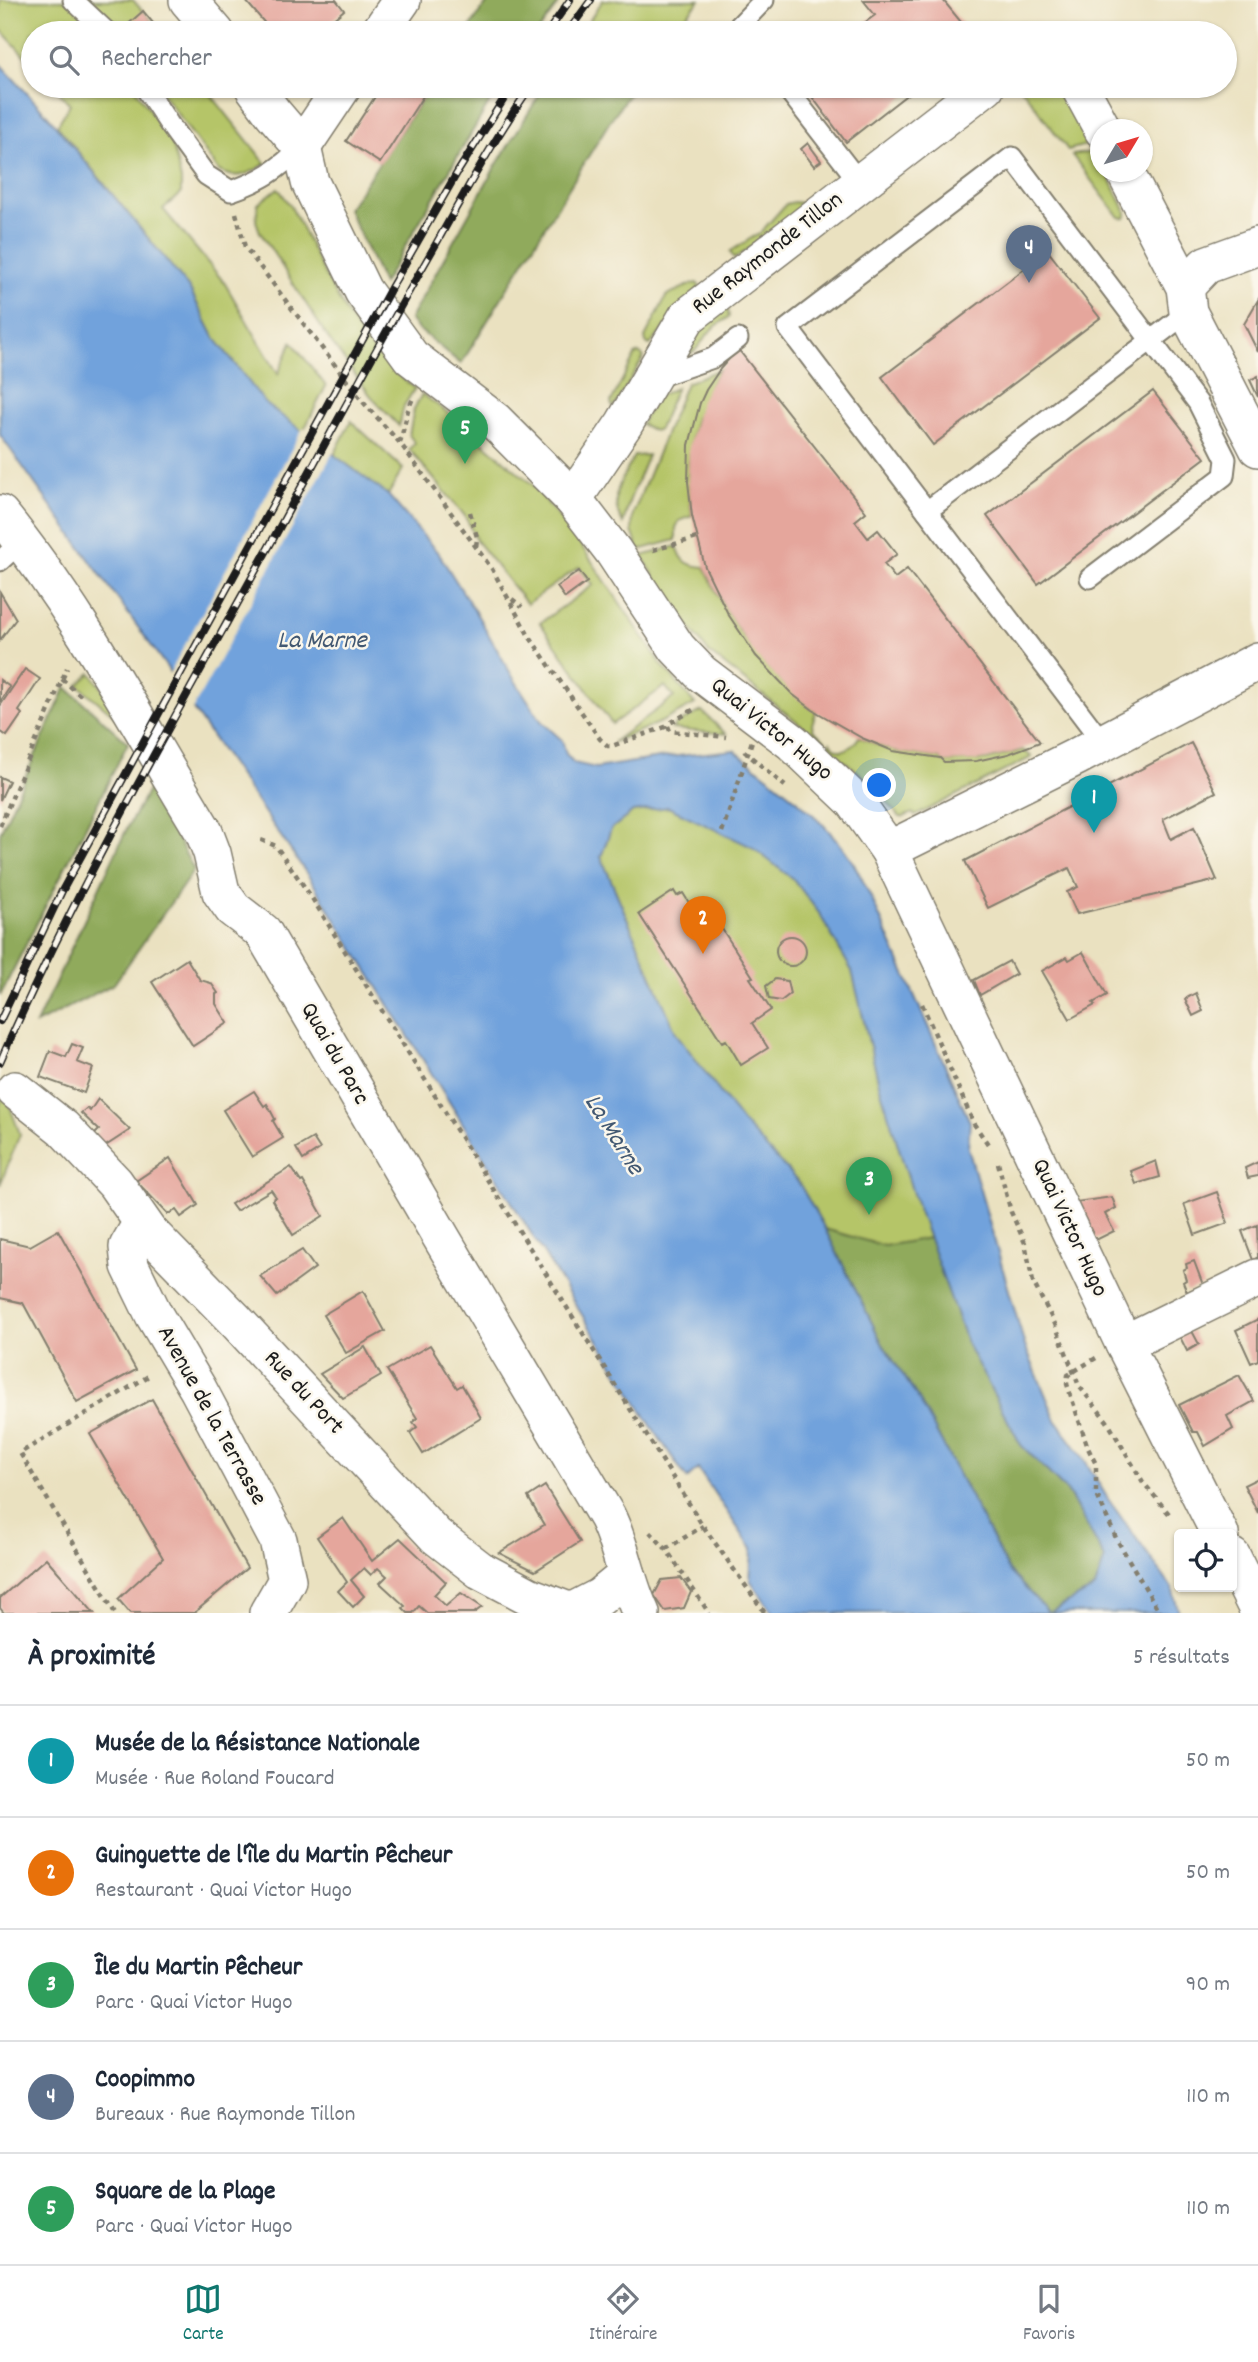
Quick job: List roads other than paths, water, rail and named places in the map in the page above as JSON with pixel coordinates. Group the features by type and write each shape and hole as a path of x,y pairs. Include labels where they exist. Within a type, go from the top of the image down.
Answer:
{"street":[{"path":"188,0 206,21"},
{"path":"387,21 401,0"},
{"path":"262,98 302,147 335,98"},
{"name":"Rue Raymonde Tillon","path":"573,499 624,424 687,317 970,98"},
{"path":"1086,98 1097,119"},
{"name":"Quai Victor Hugo","path":"302,147 310,182 363,291 411,357 495,421 573,499 613,551 677,648 701,673 801,750 854,801 889,850 1113,1349 1217,1529"},
{"path":"1130,182 1258,448"},
{"path":"1187,300 1206,265 1258,246"},
{"name":"Quai du Parc","path":"7,539 84,629 204,832 221,892 233,909 263,932 607,1517 616,1536 641,1613"},
{"path":"889,850 1103,743 1258,661"},
{"name":"Rue du Port","path":"15,1090 63,1128 115,1183 150,1233 436,1535 480,1570 529,1597 572,1613 600,1597 627,1575"},
{"name":"Avenue de la Terrasse","path":"150,1233 136,1233 128,1247 130,1266 278,1540 287,1580 268,1613"},
{"path":"1113,1349 1258,1278"},
{"path":"1237,1568 1258,1609"}],"lane":[{"path":"73,0 95,21"},
{"path":"744,21 764,0"},
{"path":"152,98 206,175 231,191 257,182 281,167 302,147"},
{"path":"794,98 860,183"},
{"path":"1090,579 1224,477 1226,459 1199,402 1012,158 788,328 1103,743"},
{"path":"926,511 1152,339 1187,300"},
{"path":"650,380 713,358 738,339"}],"water":[{"name":"La Marne","path":"0,64 21,87 21,98 31,98 48,116 189,288 214,337 266,404 388,495 439,554 514,679 542,722 562,740 566,754 574,763 596,768 734,750 803,806 845,851 875,906 970,1122 968,1148 1025,1346 1056,1420 1172,1588 1179,1613 1049,1613 773,1613 750,1580 752,1549 698,1469 687,1479 650,1424 309,877 168,669 0,435","holes":["668,807 752,847 794,880 819,913 852,971 879,1084 915,1200 968,1346 1021,1445 1068,1492 1105,1558 1095,1588 1049,1613 1009,1571 920,1401 882,1343 799,1183 742,1122 676,1033 601,857 611,829 633,812"]}],"railway":[{"path":"555,21 570,0"},
{"path":"576,21 591,0"},
{"path":"0,1021 62,891 392,286 457,173 504,98"},
{"path":"0,1062 31,994 132,794 395,316 482,163 523,98"}],"place":[{"name":"Coopimmo","path":"1029,283"},
{"name":"Square de la Plage","path":"465,464"},
{"name":"Musée de la Résistance Nationale","path":"1094,833"},
{"name":"Guinguette de l'île du Martin Pêcheur","path":"703,954"},
{"name":"Île du Martin Pêcheur","path":"869,1215"}]}
